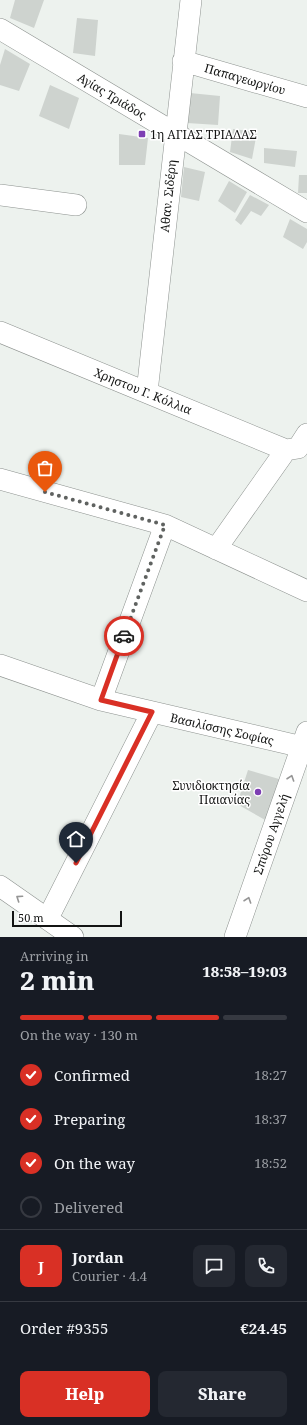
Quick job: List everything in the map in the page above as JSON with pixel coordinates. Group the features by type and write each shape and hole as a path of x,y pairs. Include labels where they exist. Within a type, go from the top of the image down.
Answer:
{"street":[{"name":"Αθαν. Σιδέρη","path":"147,392 190,0"},
{"name":"Αγίας Τριάδος","path":"0,29 307,212"},
{"name":"Παπαγεωργίου","path":"183,61 307,97"},
{"path":"0,195 76,205"},
{"name":"Χρηστου Γ. Κόλλια","path":"0,332 286,450"},
{"path":"216,549 286,450 298,448 307,434"},
{"path":"0,479 165,525 307,591"},
{"path":"101,700 165,525"},
{"name":"Βασιλίσσης Σοφίας","path":"0,665 101,700 152,712 305,742"},
{"path":"48,918 152,712"},
{"name":"Σπύρου Αγγελή","path":"235,937 305,742"},
{"path":"0,886 48,918 73,937"}],"building":[{"path":"15,0 44,0 34,28 10,18"},
{"path":"77,18 98,20 95,56 73,53"},
{"path":"5,49 30,64 19,91 0,85 0,65"},
{"path":"50,85 79,98 69,129 39,116"},
{"path":"190,93 220,96 218,125 187,123"},
{"path":"233,129 257,132 252,159 230,152"},
{"path":"119,134 148,138 145,165 119,165"},
{"path":"264,148 297,151 295,167 264,163"},
{"path":"184,167 205,172 199,201 181,197"},
{"path":"299,175 307,175 307,193 298,193"},
{"path":"229,181 247,192 235,213 218,201"},
{"path":"250,195 269,205 261,216 251,211 241,225 235,220"},
{"path":"290,219 307,229 307,242 303,249 283,237"},
{"name":"Συνιδιοκτησία Παιανίας","path":"248,770 279,779 267,821 237,804"}],"way so far":[{"path":"45,492 165,525 124,636"}],"place":[{"name":"1η ΑΓΙΑΣ ΤΡΙΑΔΑΣ","path":"142,134"},
{"name":"Συνιδιοκτησία Παιανίας","path":"258,792"}],"route":[{"path":"76,863 152,712 101,700 124,636"}]}
